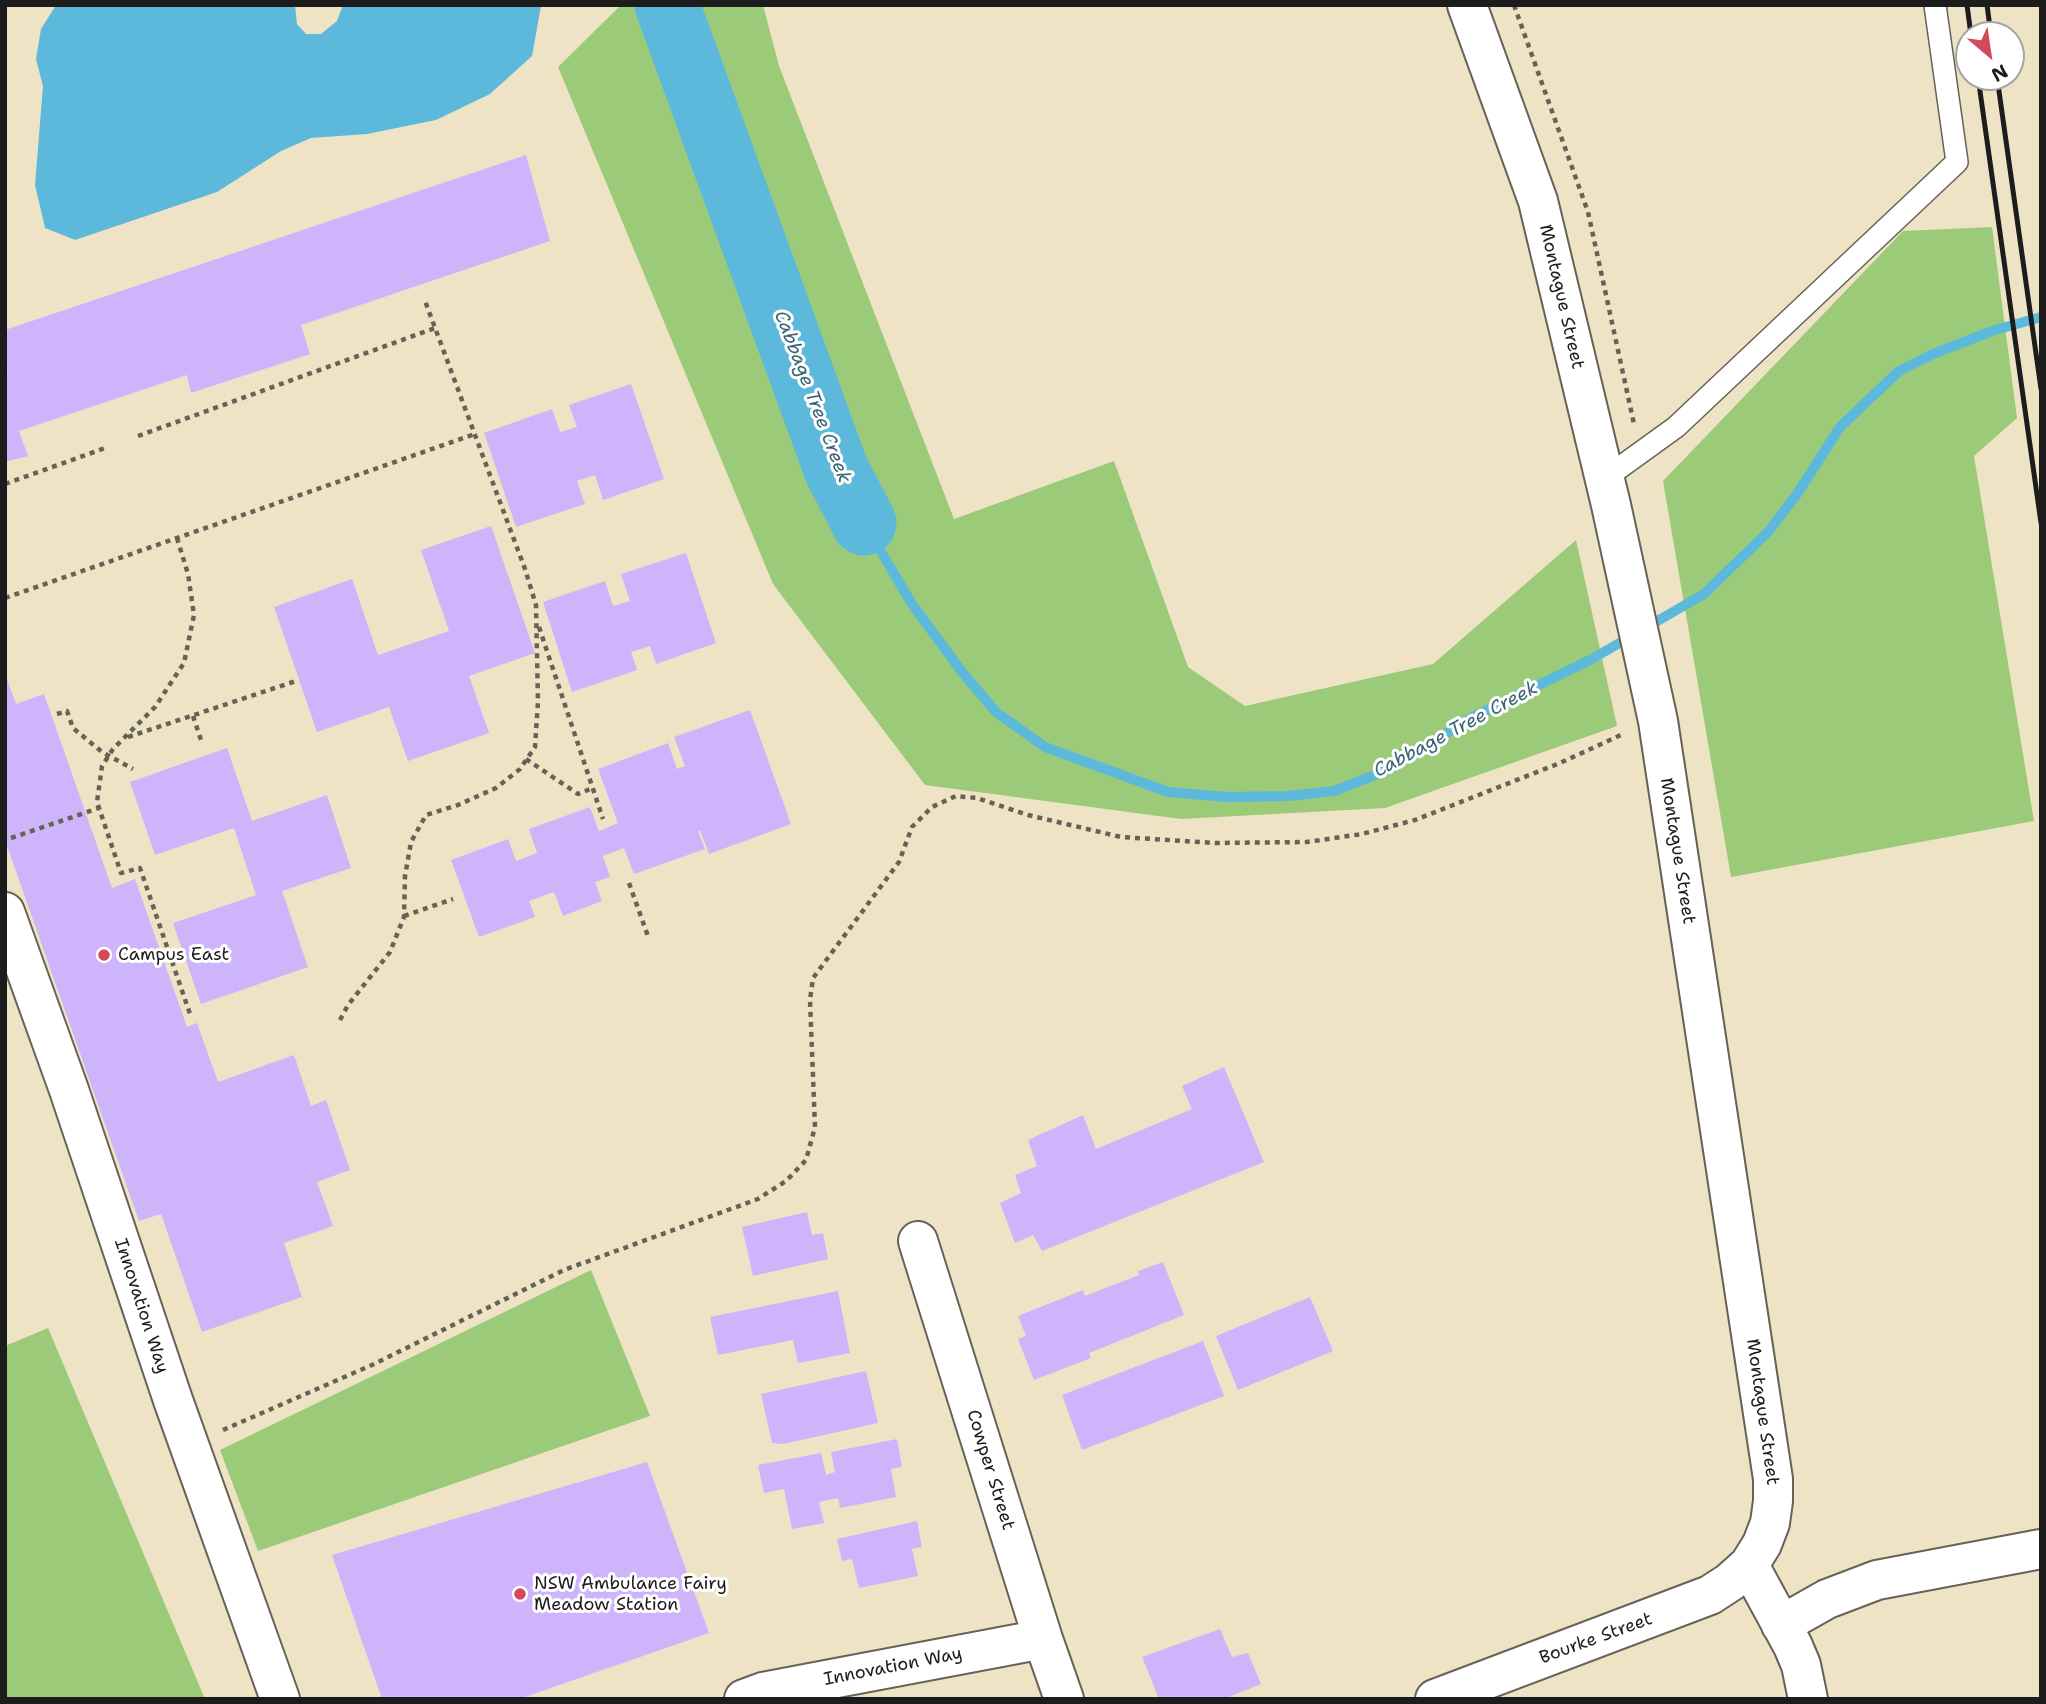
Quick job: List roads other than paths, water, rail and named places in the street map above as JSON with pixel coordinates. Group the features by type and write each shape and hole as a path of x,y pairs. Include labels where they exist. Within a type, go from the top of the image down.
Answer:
{"street":[{"name":"Montague Street","path":"1467,5 1538,201 1653,698 1773,1479 1770,1523 1762,1544 1749,1565"},
{"name":"Innovation Way","path":"5,912 69,1090 173,1400 280,1699"},
{"name":"Cowper Street","path":"918,1241 1064,1699"},
{"path":"1781,1625 1827,1599 1877,1580 2041,1549"},
{"path":"1749,1565 1801,1665 1808,1699"},
{"name":"Bourke Street","path":"1435,1699 1688,1604 1730,1582 1749,1565"},
{"name":"Innovation Way","path":"744,1699 763,1692 1043,1639"}],"lane":[{"path":"1607,492 1957,162 1935,5"}],"water":[{"path":"56,5 295,5 297,24 306,34 321,34 337,21 343,5 541,6 532,56 490,94 436,120 367,134 311,138 281,151 217,192 75,240 45,228 35,185 43,86 36,59 41,29"}],"waterway":[{"name":"Cabbage Tree Creek","path":"667,5 836,469 864,523"},
{"name":"Cabbage Tree Creek","path":"864,523 912,604 962,672 996,712 1045,747 1168,792 1227,797 1288,796 1334,791 1388,770 1471,718 1590,660 1704,594 1768,532 1797,494 1840,427 1899,371 1933,354 1992,331 2041,317"}],"railway":[{"path":"1967,5 1969,21"},
{"path":"1987,5 1989,21"},
{"path":"1980,91 2041,523"},
{"path":"1999,91 2041,389"}],"place":[{"name":"Campus East","path":"104,955"},
{"name":"NSW Ambulance Fairy Meadow Station","path":"520,1594"}]}
